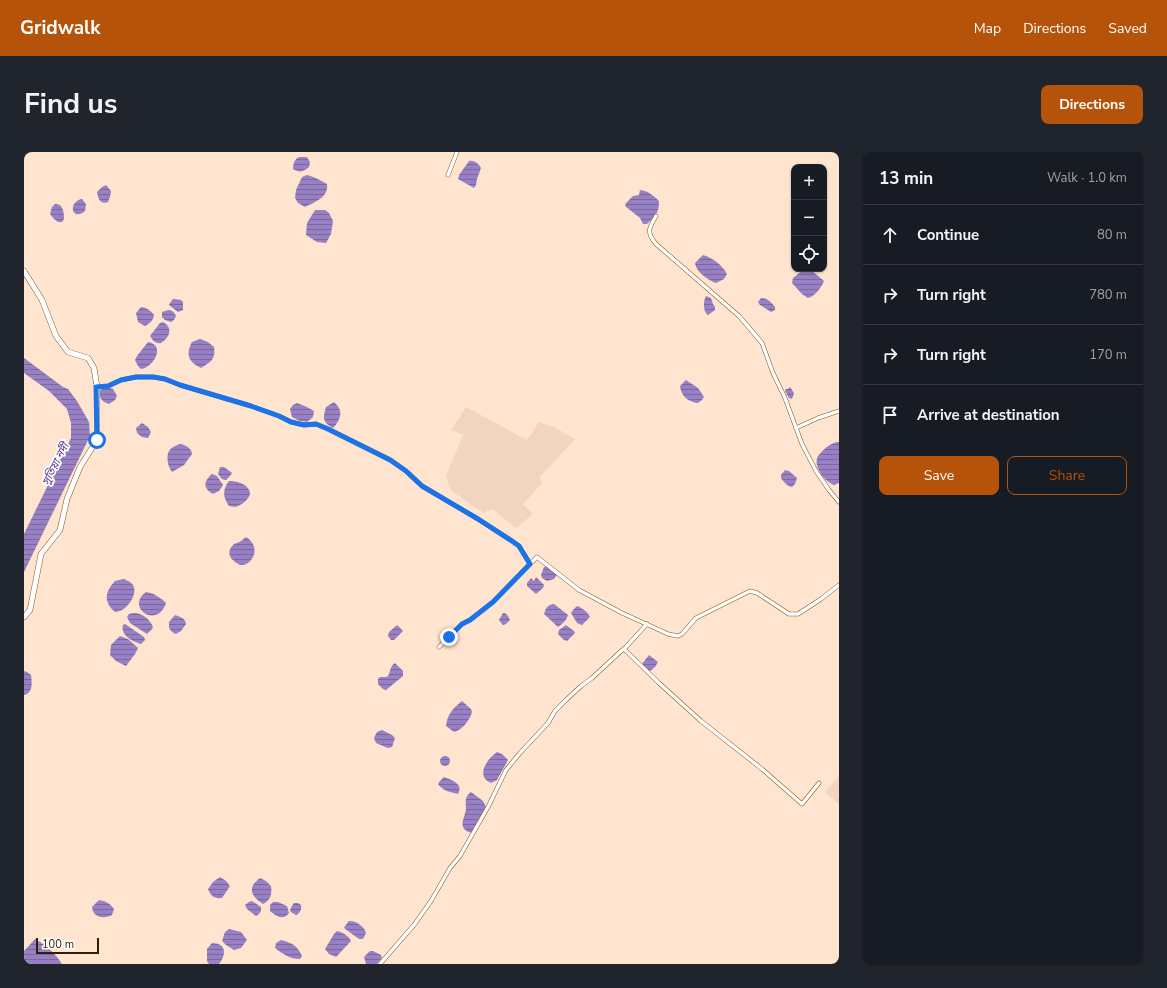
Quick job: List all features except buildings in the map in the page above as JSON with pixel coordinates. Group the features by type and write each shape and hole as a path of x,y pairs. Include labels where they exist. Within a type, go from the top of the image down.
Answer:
{"street":[{"path":"448,175 457,152"},
{"path":"656,216 649,229 650,237 656,244 739,316 762,343 802,444 816,471 839,502"},
{"path":"24,271 42,300 56,336 68,352 88,358 94,368 96,387 97,440 80,467 67,499 60,530 42,554 30,610 24,617"},
{"path":"96,387 108,386 121,380 136,377 165,379 180,385 251,406 291,422 304,425 316,424 390,460 406,471 422,486 478,519 519,546 530,564"},
{"path":"796,428 839,410"},
{"path":"439,647 462,624 470,620 493,602 537,557 579,590 622,613 668,634 678,636 682,634 696,618 750,591 757,593 789,614 798,614 839,586"},
{"path":"380,964 414,925 431,901 450,868 460,856 488,807 506,770 548,723 555,711 581,686 624,649 647,624"},
{"path":"624,649 701,722 762,769 802,804 819,783"}],"shaded area":[{"path":"299,157 307,157 310,162 309,167 305,170 297,171 293,169 294,162"},
{"path":"469,161 473,161 481,168 474,188 458,179 459,175"},
{"path":"307,175 327,184 327,189 324,196 305,207 298,203 295,198 296,190 302,177"},
{"path":"106,185 111,191 110,197 108,202 103,203 99,199 97,192"},
{"path":"640,190 646,191 659,201 656,214 647,224 643,224 640,218 625,206 633,196 639,195"},
{"path":"82,199 86,204 85,211 81,214 74,213 74,204"},
{"path":"55,204 60,205 64,214 64,219 62,222 58,222 50,214 52,207"},
{"path":"315,210 325,210 329,213 333,221 331,234 326,243 317,242 306,235 307,223"},
{"path":"703,255 714,260 723,268 727,274 724,279 716,283 706,278 698,270 695,263"},
{"path":"800,272 814,272 824,281 818,291 808,298 792,283 793,278"},
{"path":"706,296 711,298 715,307 715,310 708,315 706,314 704,306"},
{"path":"761,298 770,302 775,307 775,310 771,312 760,305 758,302"},
{"path":"173,299 181,300 183,302 183,310 178,312 169,305"},
{"path":"141,307 145,308 154,315 151,322 145,326 138,322 136,313"},
{"path":"171,310 176,316 171,322 162,317 162,312"},
{"path":"163,322 168,327 168,336 161,343 156,343 150,336 160,323"},
{"path":"200,339 208,342 214,347 214,355 212,360 201,368 189,358 189,351 192,342"},
{"path":"148,342 156,347 156,356 150,364 141,369 135,360"},
{"path":"24,358 63,387 68,389 89,422 90,436 24,572 24,534 71,438 71,423 67,409 49,391 24,373"},
{"path":"686,380 698,388 704,397 698,403 688,400 683,396 680,386"},
{"path":"108,387 113,389 117,396 115,400 109,404 104,402 100,397 100,390"},
{"path":"790,387 794,393 792,399 789,398 785,391"},
{"path":"334,402 339,409 340,415 333,428 325,422 324,417 326,407"},
{"path":"297,403 314,411 313,417 307,422 300,421 292,417 290,409"},
{"path":"466,407 527,440 539,422 554,427 575,439 539,478 543,482 523,504 533,514 516,528 492,509 484,513 453,492 449,487 446,476 463,435 451,430"},
{"path":"142,423 148,427 151,432 148,438 142,437 137,433 136,428"},
{"path":"839,442 839,483 834,485 826,480 821,474 818,468 817,458 828,446"},
{"path":"180,444 191,450 192,454 184,465 172,472 167,456 173,447"},
{"path":"220,467 224,467 232,473 226,480 222,479 218,474"},
{"path":"785,470 789,471 797,478 792,487 787,485 781,478 781,475"},
{"path":"212,474 217,476 223,485 219,491 213,494 209,492 205,484 207,479"},
{"path":"229,481 238,482 246,486 250,492 249,497 245,501 235,507 229,506 225,500 224,490"},
{"path":"246,537 254,546 254,553 248,563 241,565 232,559 229,552 233,545 242,541"},
{"path":"547,566 557,575 554,579 547,581 542,578 541,575 544,567"},
{"path":"536,577 544,585 543,588 536,594 527,586 527,583 531,578 534,581"},
{"path":"124,579 130,582 133,586 134,595 128,605 120,611 115,612 107,601 107,593 115,581"},
{"path":"146,592 151,593 166,603 162,611 156,615 145,613 141,609 139,604 140,598"},
{"path":"554,604 568,615 563,623 558,627 544,614 547,607"},
{"path":"577,606 585,610 590,617 582,625 577,623 571,613"},
{"path":"133,613 142,615 152,624 152,629 147,634 130,623 127,617 129,614"},
{"path":"503,613 508,616 510,620 503,625 499,620"},
{"path":"175,615 184,619 186,624 181,631 176,634 169,628 169,622"},
{"path":"125,624 144,637 145,640 141,644 134,642 125,635 123,632 123,625"},
{"path":"397,625 403,631 394,640 391,640 388,636 389,632"},
{"path":"566,625 575,633 567,641 558,634 559,630"},
{"path":"120,636 128,639 138,648 126,666 116,661 110,655 111,645"},
{"path":"649,655 658,662 650,671 642,664"},
{"path":"395,663 403,671 403,676 386,690 383,689 378,684 378,679 380,677 387,677"},
{"path":"24,671 31,675 32,684 29,692 24,695"},
{"path":"462,701 471,709 472,712 465,724 454,732 446,726 448,718 451,712"},
{"path":"382,730 395,738 392,747 388,748 376,743 374,738 377,732"},
{"path":"497,752 502,754 508,760 497,780 491,783 486,780 483,772 486,763"},
{"path":"443,756 447,756 449,757 449,765 443,766 440,763 440,759"},
{"path":"839,776 839,804 825,792"},
{"path":"444,777 454,781 458,785 458,794 444,790 438,784"},
{"path":"471,792 483,801 486,807 472,833 464,829 463,826 466,798"},
{"path":"220,877 230,886 222,898 217,898 212,895 208,889 213,882"},
{"path":"260,878 271,886 268,901 263,904 252,892 253,885"},
{"path":"99,900 107,903 114,909 112,915 99,917 94,913 92,907"},
{"path":"252,901 261,907 261,911 256,916 247,909 245,905"},
{"path":"273,902 278,902 287,906 289,913 284,917 275,915 270,911 270,905"},
{"path":"294,903 301,905 299,913 296,915 290,910"},
{"path":"349,921 357,923 364,928 366,933 363,939 359,939 344,928"},
{"path":"229,929 241,932 247,940 241,948 234,950 222,941 225,932"},
{"path":"337,931 345,934 351,941 336,957 329,954 325,949"},
{"path":"35,939 50,950 62,964 24,964 24,951"},
{"path":"281,940 291,943 296,947 302,956 300,959 289,957 275,948 276,943"},
{"path":"212,943 220,945 224,950 223,957 219,964 209,964 207,961 207,949"},
{"path":"370,951 381,955 382,958 377,964 366,964 364,957"}],"route":[{"path":"97,440 96,387 108,386 121,380 136,377 153,377 165,379 180,385 215,394 279,416 291,422 304,425 316,424 390,460 406,471 422,486 478,519 519,546 530,564 493,602 470,620 462,624 449,637"}],"water label":[{"name":"সুতিয়া নদী","path":"55,464"}]}
